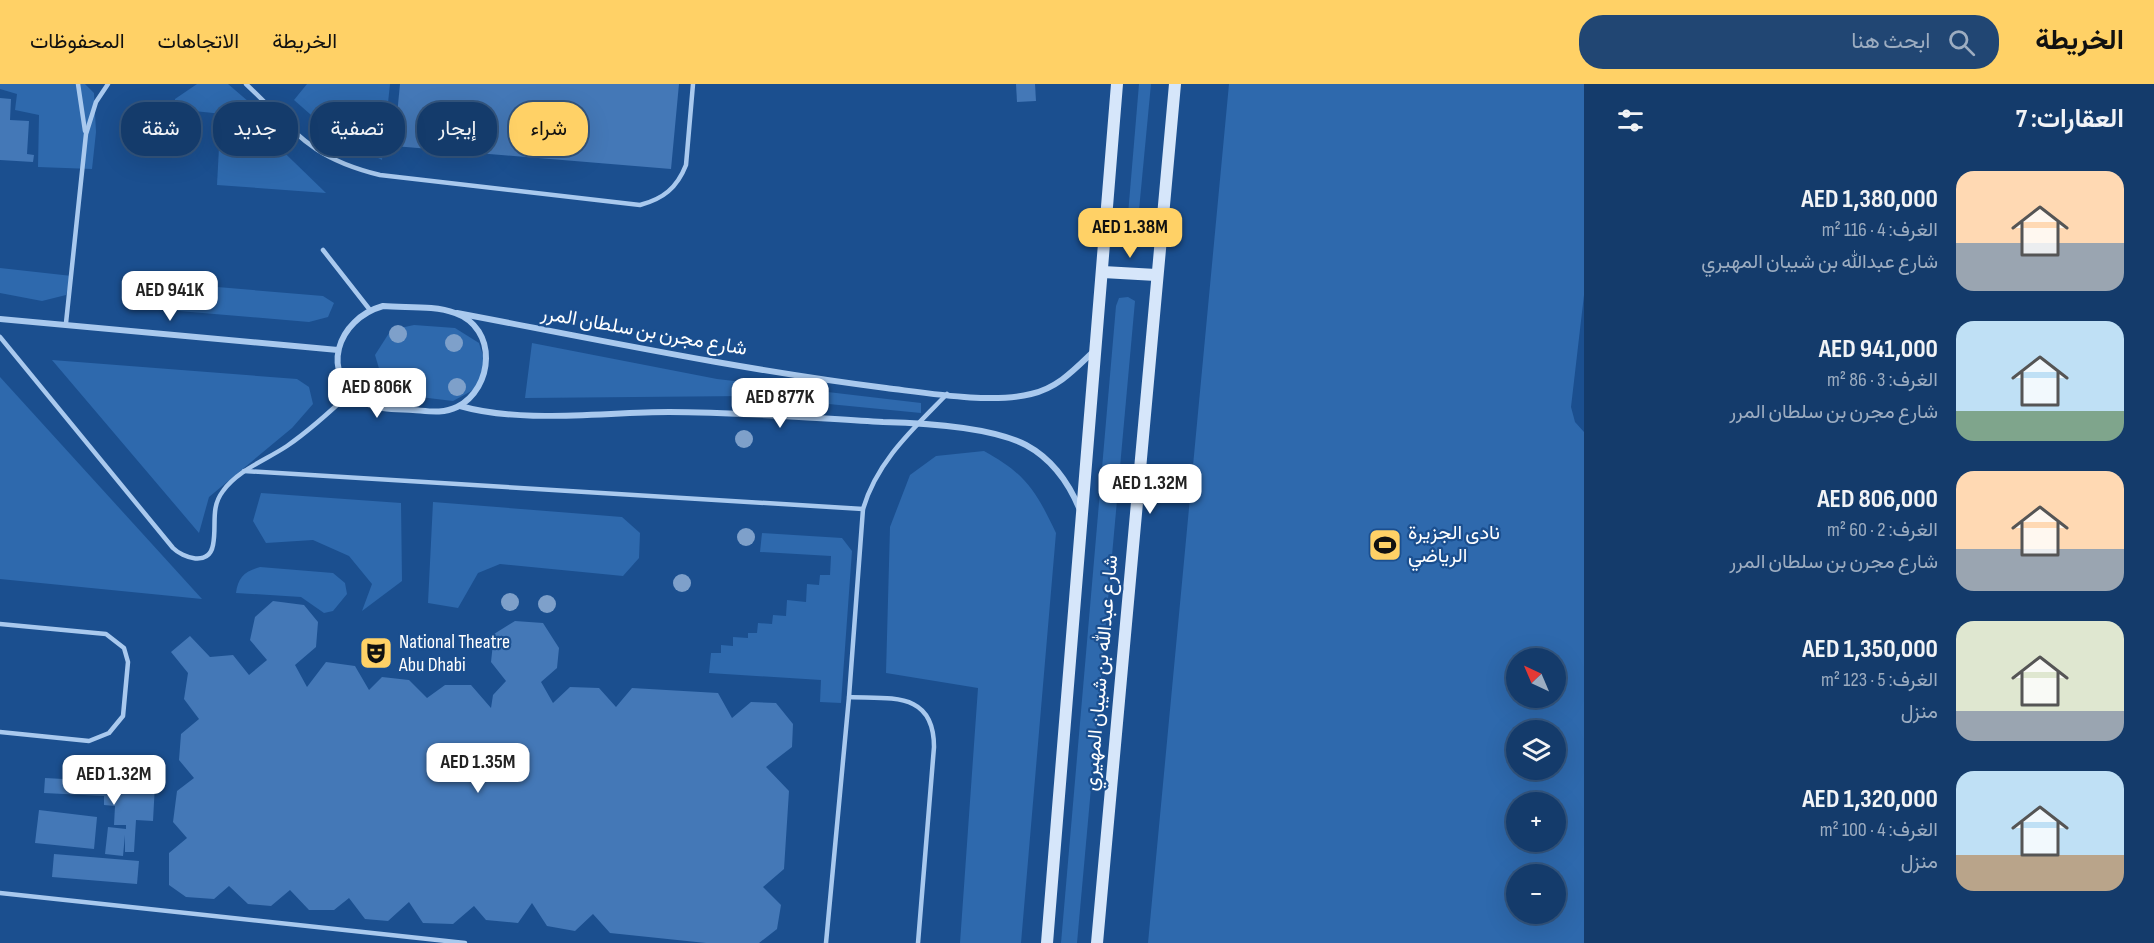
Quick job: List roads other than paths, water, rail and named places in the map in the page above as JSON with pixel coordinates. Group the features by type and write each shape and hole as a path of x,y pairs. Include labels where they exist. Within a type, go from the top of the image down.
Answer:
{"street":[{"name":"شارع عبدالله بن شيبان المهيري","path":"1047,943 1097,349 1116,84"},
{"name":"شارع عبدالله بن شيبان المهيري","path":"1097,943 1175,84"},
{"path":"1103,272 1156,275"},
{"path":"383,306 457,313 467,320 483,339 487,363 480,386 473,396 460,405 443,412 380,408 364,402 351,392 340,372 338,350 349,326 370,310 383,306"},
{"name":"شارع مجرن بن سلطان المرر","path":"457,313 783,374 947,394 1007,398 1033,394 1062,382 1097,349"},
{"path":"0,319 66,323 338,350"},
{"path":"460,405 506,414 671,412 918,423 1007,436 1028,446 1060,474 1082,513"}],"lane":[{"path":"78,84 86,134"},
{"path":"66,323 86,134 96,102 108,84"},
{"path":"246,84 306,143 341,163 360,170 380,175 640,205 664,196 681,177 686,165 693,84"},
{"path":"323,250 370,310"},
{"path":"0,337 180,555 189,559 198,559 213,547 215,506 222,493 244,471 297,439 351,392"},
{"path":"826,943 849,697 863,509 868,492 886,459 947,394"},
{"path":"244,471 863,509"},
{"path":"0,624 106,634 119,642 128,662 123,716 109,734 89,741 0,732"},
{"path":"849,697 905,700 921,708 932,723 934,747 918,943"},
{"path":"0,892 465,943"}],"place":[{"name":"نادى الجزيرة الرياضي","path":"1385,545"},
{"name":"National Theatre Abu Dhabi","path":"376,653"}]}
